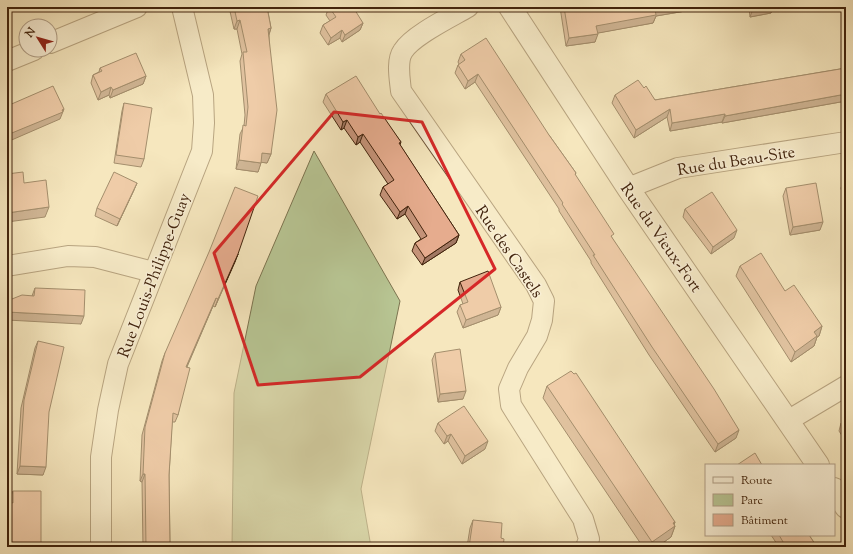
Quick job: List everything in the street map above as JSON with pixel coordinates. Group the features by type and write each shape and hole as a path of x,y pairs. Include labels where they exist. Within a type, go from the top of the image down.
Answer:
{"street":[{"path":"58,40 137,7"},
{"name":"Rue Louis-Philippe-Guay","path":"101,547 101,457 108,410 118,364 202,151 204,123 203,95 182,7"},
{"name":"Rue des Castels","path":"468,7 415,39 402,52 399,71 401,91 536,285 544,301 542,320 537,336 518,368 509,389 511,405 583,519 589,539 586,547"},
{"name":"Rue du Vieux-Fort","path":"510,7 628,188 789,420 817,464"},
{"path":"7,61 18,57"},
{"name":"Rue du Beau-Site","path":"628,188 678,168 846,142"},
{"path":"7,266 68,256 95,257 153,272"},
{"path":"789,420 846,386"},
{"path":"835,490 846,507"}],"highlighted area":[{"path":"334,112 422,122 495,269 360,377 258,385 214,253"}],"green space":[{"path":"314,151 400,301 361,489 371,547 232,547 234,393 256,286"}],"building":[{"path":"234,7 267,7 271,28 268,29 277,110 271,154 262,153 261,163 239,160 243,125 246,126 248,107 243,52 247,52 240,20 237,21"},
{"path":"329,7 353,7 363,23 345,35 342,30 331,38 323,25 336,17"},
{"path":"564,7 665,7 655,9 656,15 596,26 598,34 569,38"},
{"path":"486,38 549,135 576,173 575,174 614,234 611,236 714,389 739,430 718,444 652,347 593,255 595,255 562,204 563,203 478,74 468,81 458,65 465,60 461,54"},
{"path":"136,53 146,76 113,90 111,87 101,92 93,75 102,71 100,68"},
{"path":"846,68 846,94 725,116 725,114 672,123 670,109 636,130 615,95 638,80 644,88 646,86 655,100"},
{"path":"356,76 380,114 381,113 401,142 399,143 459,235 425,258 415,243 427,236 408,206 400,212 383,187 394,180 363,134 358,137 347,120 343,122 326,94"},
{"path":"53,86 64,109 62,110 63,112 7,135 7,106"},
{"path":"124,103 152,108 144,159 116,155"},
{"path":"23,172 24,183 46,180 49,207 7,213 7,174"},
{"path":"114,172 137,183 120,219 97,208"},
{"path":"816,183 823,222 793,227 786,188"},
{"path":"235,187 258,196 238,254 218,299 216,298 186,367 190,368 178,415 173,413 169,475 170,547 146,547 145,474 143,474 145,427 165,353 209,252"},
{"path":"712,192 737,230 713,247 685,209"},
{"path":"761,253 785,291 794,285 822,326 814,332 817,336 795,352 740,266"},
{"path":"488,271 501,307 466,320 460,305 468,302 460,282"},
{"path":"35,288 85,290 84,316 7,312 7,301 22,295 34,296"},
{"path":"38,341 64,347 49,412 46,467 20,466 24,400"},
{"path":"460,349 466,391 440,394 435,353"},
{"path":"571,371 574,374 576,373 675,522 673,523 675,526 652,542 547,386"},
{"path":"464,406 488,441 465,456 451,434 447,436 438,423"},
{"path":"846,420 846,430 841,423"},
{"path":"755,453 761,464 738,464"},
{"path":"13,491 41,491 41,544 7,544 7,501 13,503"},
{"path":"473,520 502,523 501,538 504,539 503,547 469,547"},
{"path":"780,536 810,536 817,547 786,547"}]}
